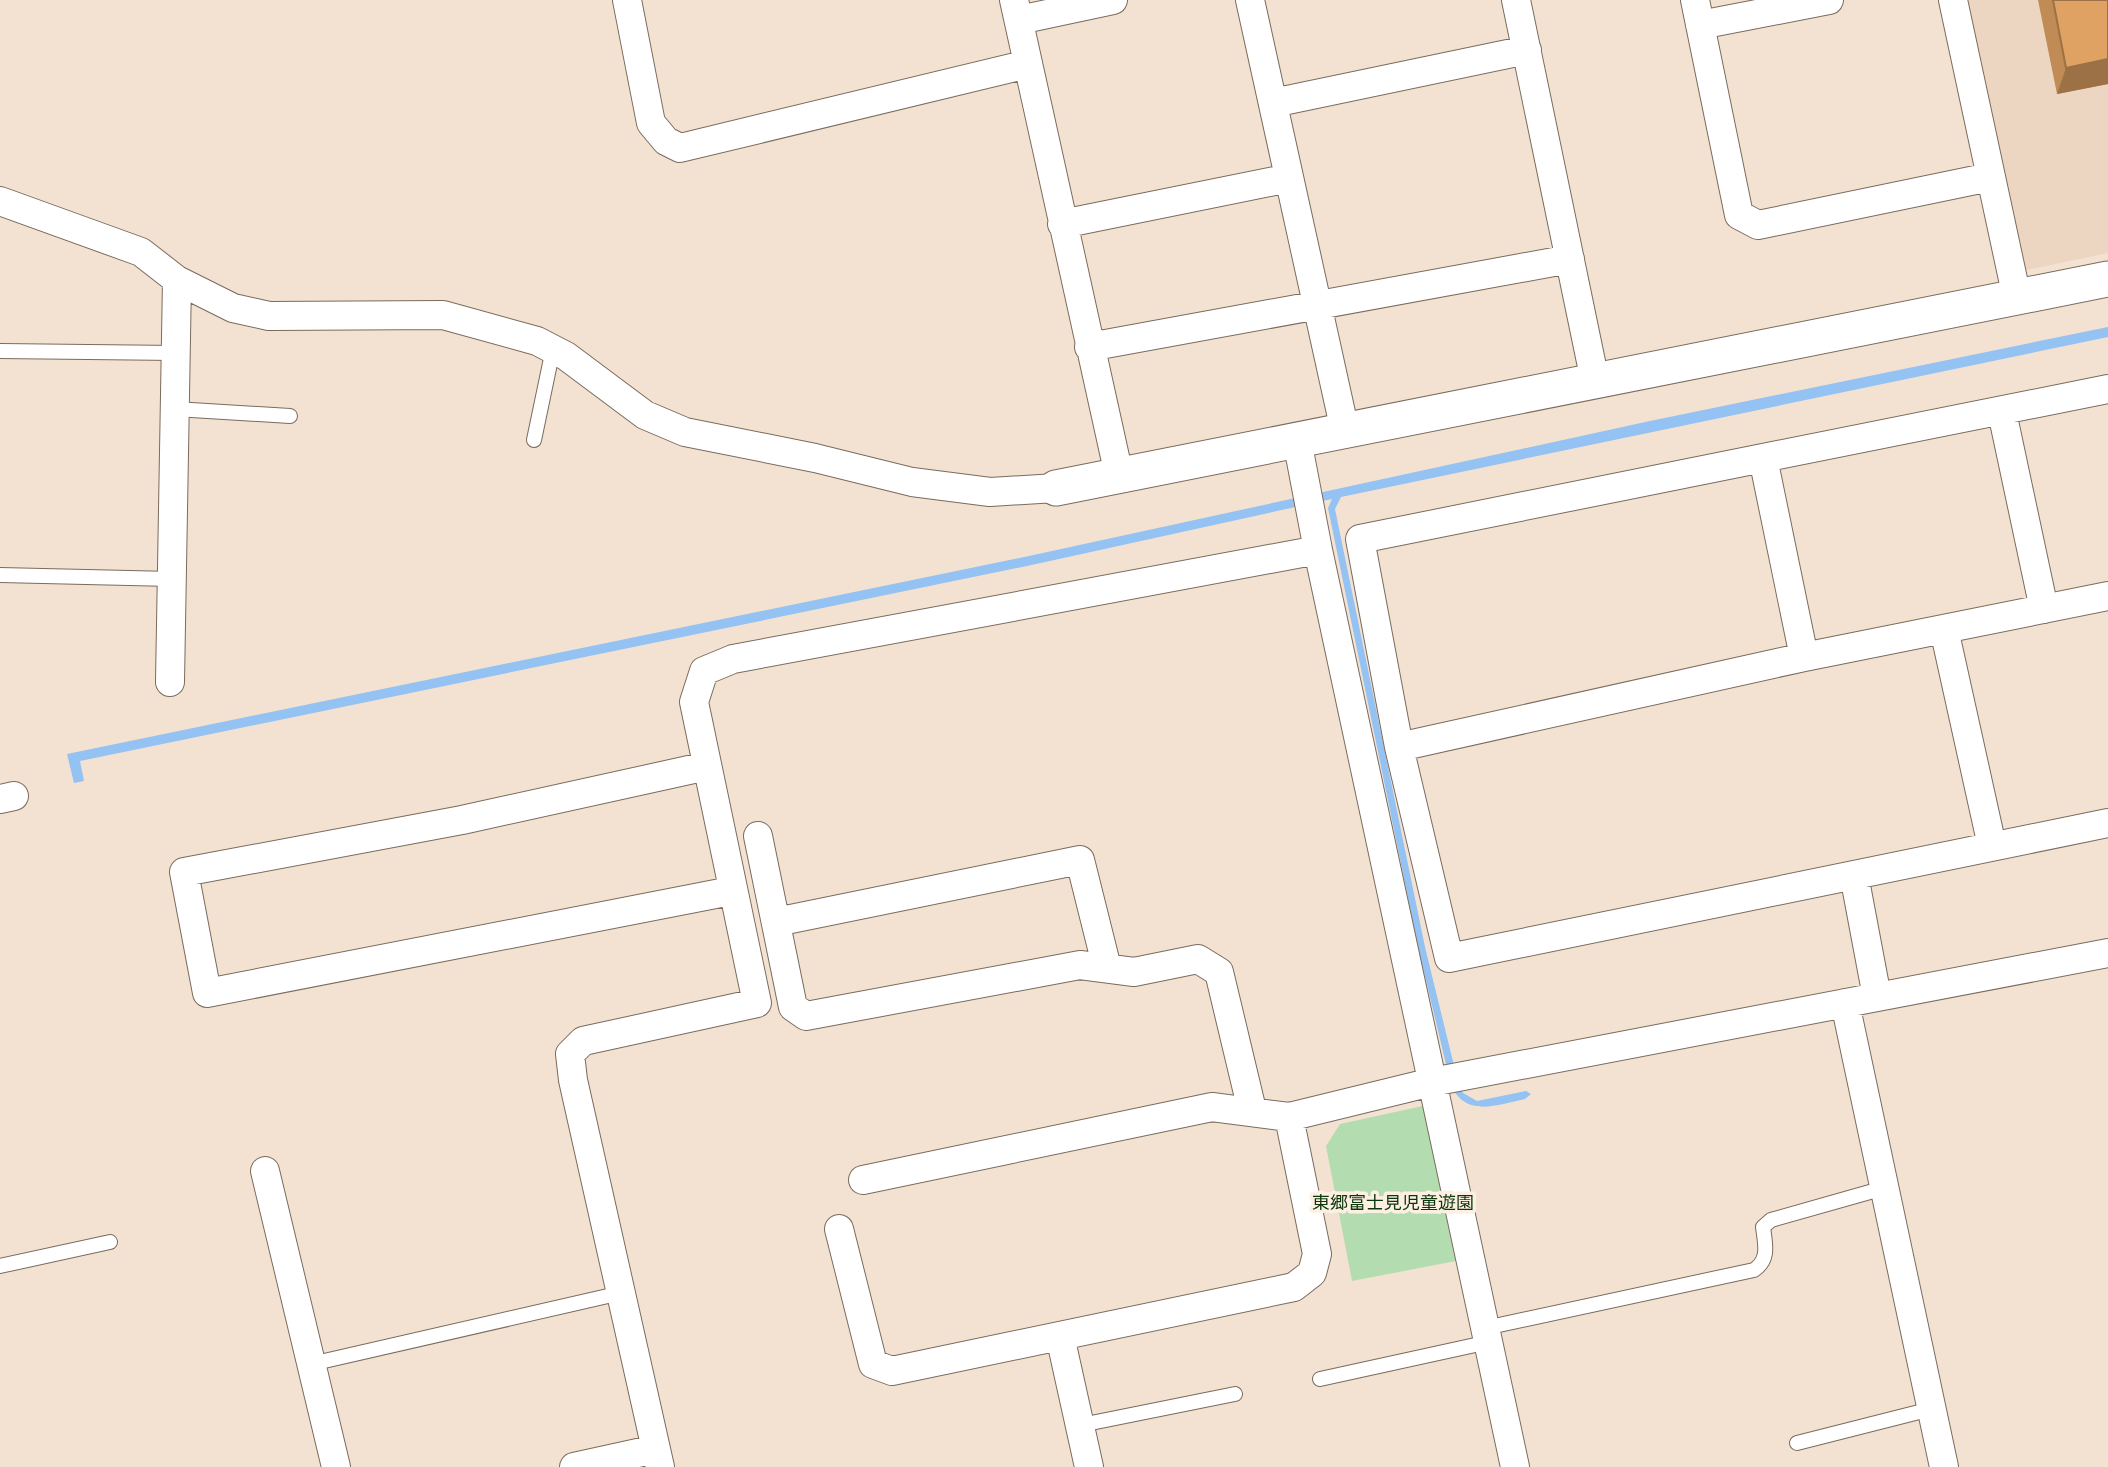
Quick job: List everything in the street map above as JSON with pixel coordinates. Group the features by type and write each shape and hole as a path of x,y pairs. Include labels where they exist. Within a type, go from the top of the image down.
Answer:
{"street":[{"path":"627,0 651,123 666,141 680,148 1028,64"},
{"path":"1113,0 1016,10 1119,475"},
{"path":"1250,0 1345,431"},
{"path":"1516,0 1595,381"},
{"path":"1829,0 1698,12 1739,215 1758,225 1990,177"},
{"path":"1953,0 2017,298"},
{"path":"1273,103 1527,50"},
{"path":"1062,224 1289,178"},
{"path":"0,201 141,252 177,281 233,308 269,316 443,315 537,341 553,349 645,415 685,432 816,458 912,482 990,492 1056,488 2108,279"},
{"path":"1089,347 1570,259"},
{"path":"170,682 177,281"},
{"path":"2108,389 1360,538 1399,747 1450,958 2108,822"},
{"path":"2002,412 2044,609"},
{"path":"1297,440 1318,550 1516,1467"},
{"path":"1763,458 1804,657"},
{"path":"574,1467 658,1458 573,1080 570,1054 583,1041 757,1003 731,891 694,702 704,671 716,665 1318,550"},
{"path":"1399,747 1804,657 2108,596"},
{"path":"1944,629 1992,846"},
{"path":"707,766 462,820 184,872 207,993 731,891"},
{"path":"758,836 793,1007 806,1016 1080,965 1135,972 1198,959 1219,972 1252,1110"},
{"path":"776,922 1080,860 1107,968"},
{"path":"1854,875 1877,997"},
{"path":"863,1180 1212,1107 1252,1110 1289,1117 1432,1082 2108,953"},
{"path":"1845,1003 1944,1467"},
{"path":"839,1229 873,1364 892,1371 1294,1287 1312,1273 1317,1254 1289,1117"},
{"path":"265,1171 336,1467"},
{"path":"1060,1336 1089,1467"}],"lane":[{"path":"534,440 553,349"},
{"path":"0,351 176,353"},
{"path":"175,409 290,416"},
{"path":"0,575 172,579"},
{"path":"1320,1379 1754,1270 1763,1264 1766,1253 1763,1227 1771,1220 1884,1188"},
{"path":"0,1266 110,1242"},
{"path":"311,1364 621,1293"},
{"path":"1081,1425 1235,1394"},
{"path":"1797,1443 1931,1409"}],"shaded area":[{"path":"1968,0 2108,0 2108,253 2022,271"}],"green space":[{"name":"東郷富士見児童遊園","path":"1427,1105 1461,1260 1352,1281 1326,1146 1340,1124"}],"water":[{"path":"2108,327 2108,337 1341,497 1335,509 1425,947 1459,1086 1463,1093 1477,1101 1526,1091 1531,1094 1525,1099 1503,1104 1473,1106 1457,1095 1451,1085 1418,947 1328,508 1332,499 1027,566 80,761 84,781 74,783 67,754 1029,556 1650,421"}],"building":[{"path":"2053,0 2108,0 2108,59 2066,68"}]}
